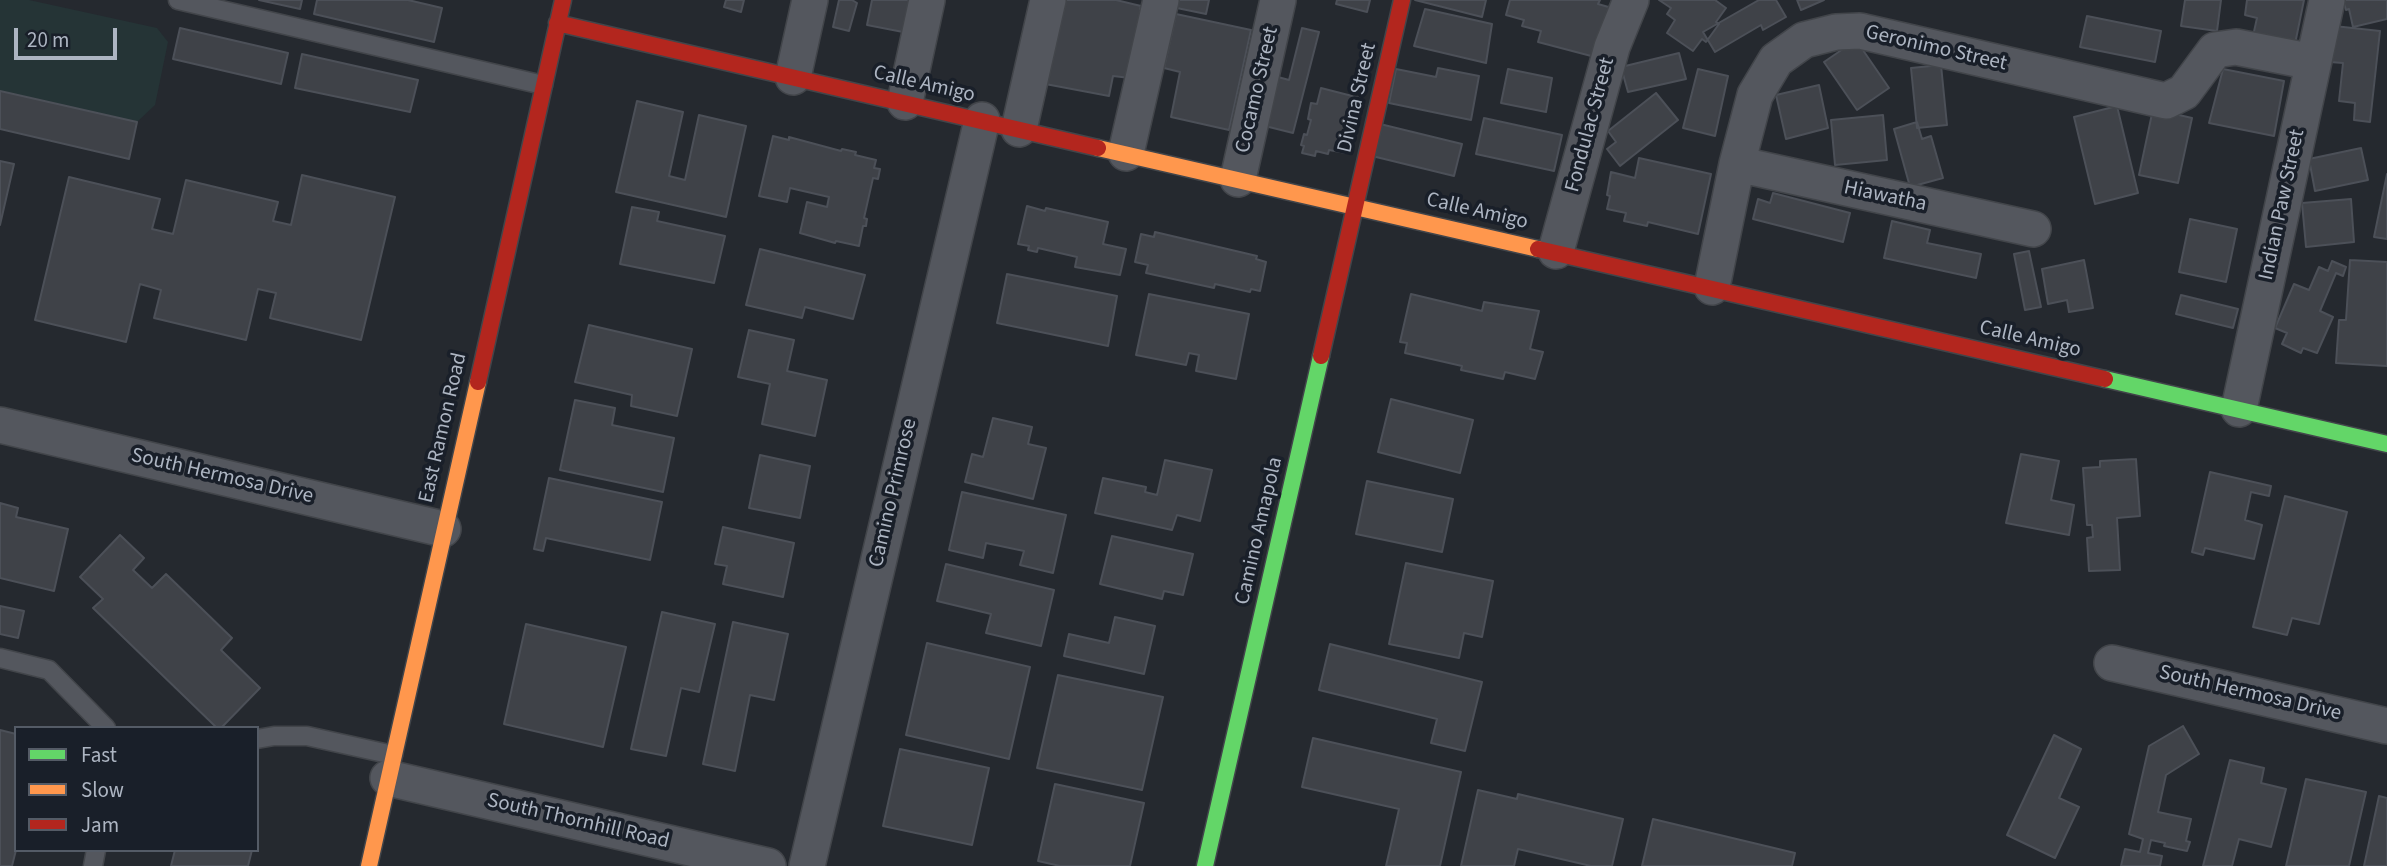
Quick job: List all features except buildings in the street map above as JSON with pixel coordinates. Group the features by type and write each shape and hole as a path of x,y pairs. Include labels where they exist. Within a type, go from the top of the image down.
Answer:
{"street":[{"name":"East Ramon Road","path":"369,866 563,0"},
{"path":"793,77 810,0"},
{"path":"905,102 928,0"},
{"path":"1019,129 1048,0"},
{"path":"1126,153 1161,0"},
{"name":"Cocamo Street","path":"1238,179 1278,0"},
{"name":"Divina Street","path":"1355,206 1402,0"},
{"name":"Fondulac Street","path":"1556,251 1612,47 1631,0"},
{"name":"Indian Paw Street","path":"2239,409 2327,0"},
{"name":"Calle Amigo","path":"558,23 2387,443"},
{"name":"Geronimo Street","path":"1712,287 1737,164 1755,95 1776,60 1804,40 1836,32 1860,31 2166,101 2184,92 2215,50 2236,47 2313,62"},
{"name":"Camino Primrose","path":"807,866 982,120"},
{"name":"Hiawatha","path":"1737,164 2033,229"},
{"name":"Camino Amapola","path":"1205,866 1355,206"},
{"name":"South Hermosa Drive","path":"0,425 443,529"},
{"name":"South Hermosa Drive","path":"2112,663 2387,726"},
{"name":"South Thornhill Road","path":"391,767 768,866"}],"lane":[{"path":"178,0 543,85"},
{"path":"0,659 49,670 104,726"},
{"path":"259,739 307,736 391,767"}],"shaded area":[{"path":"0,0 29,0 157,28 168,42 155,105 137,122 0,91"}],"traffic: fast":[{"path":"1205,866 1321,356"},
{"path":"2105,379 2387,444"}],"traffic: slow":[{"path":"1098,148 1538,249"},
{"path":"369,866 478,382"}],"traffic: jam":[{"path":"478,382 563,0"},
{"path":"1321,356 1402,0"},
{"path":"557,23 1098,148"},
{"path":"1538,249 2105,379"}]}
